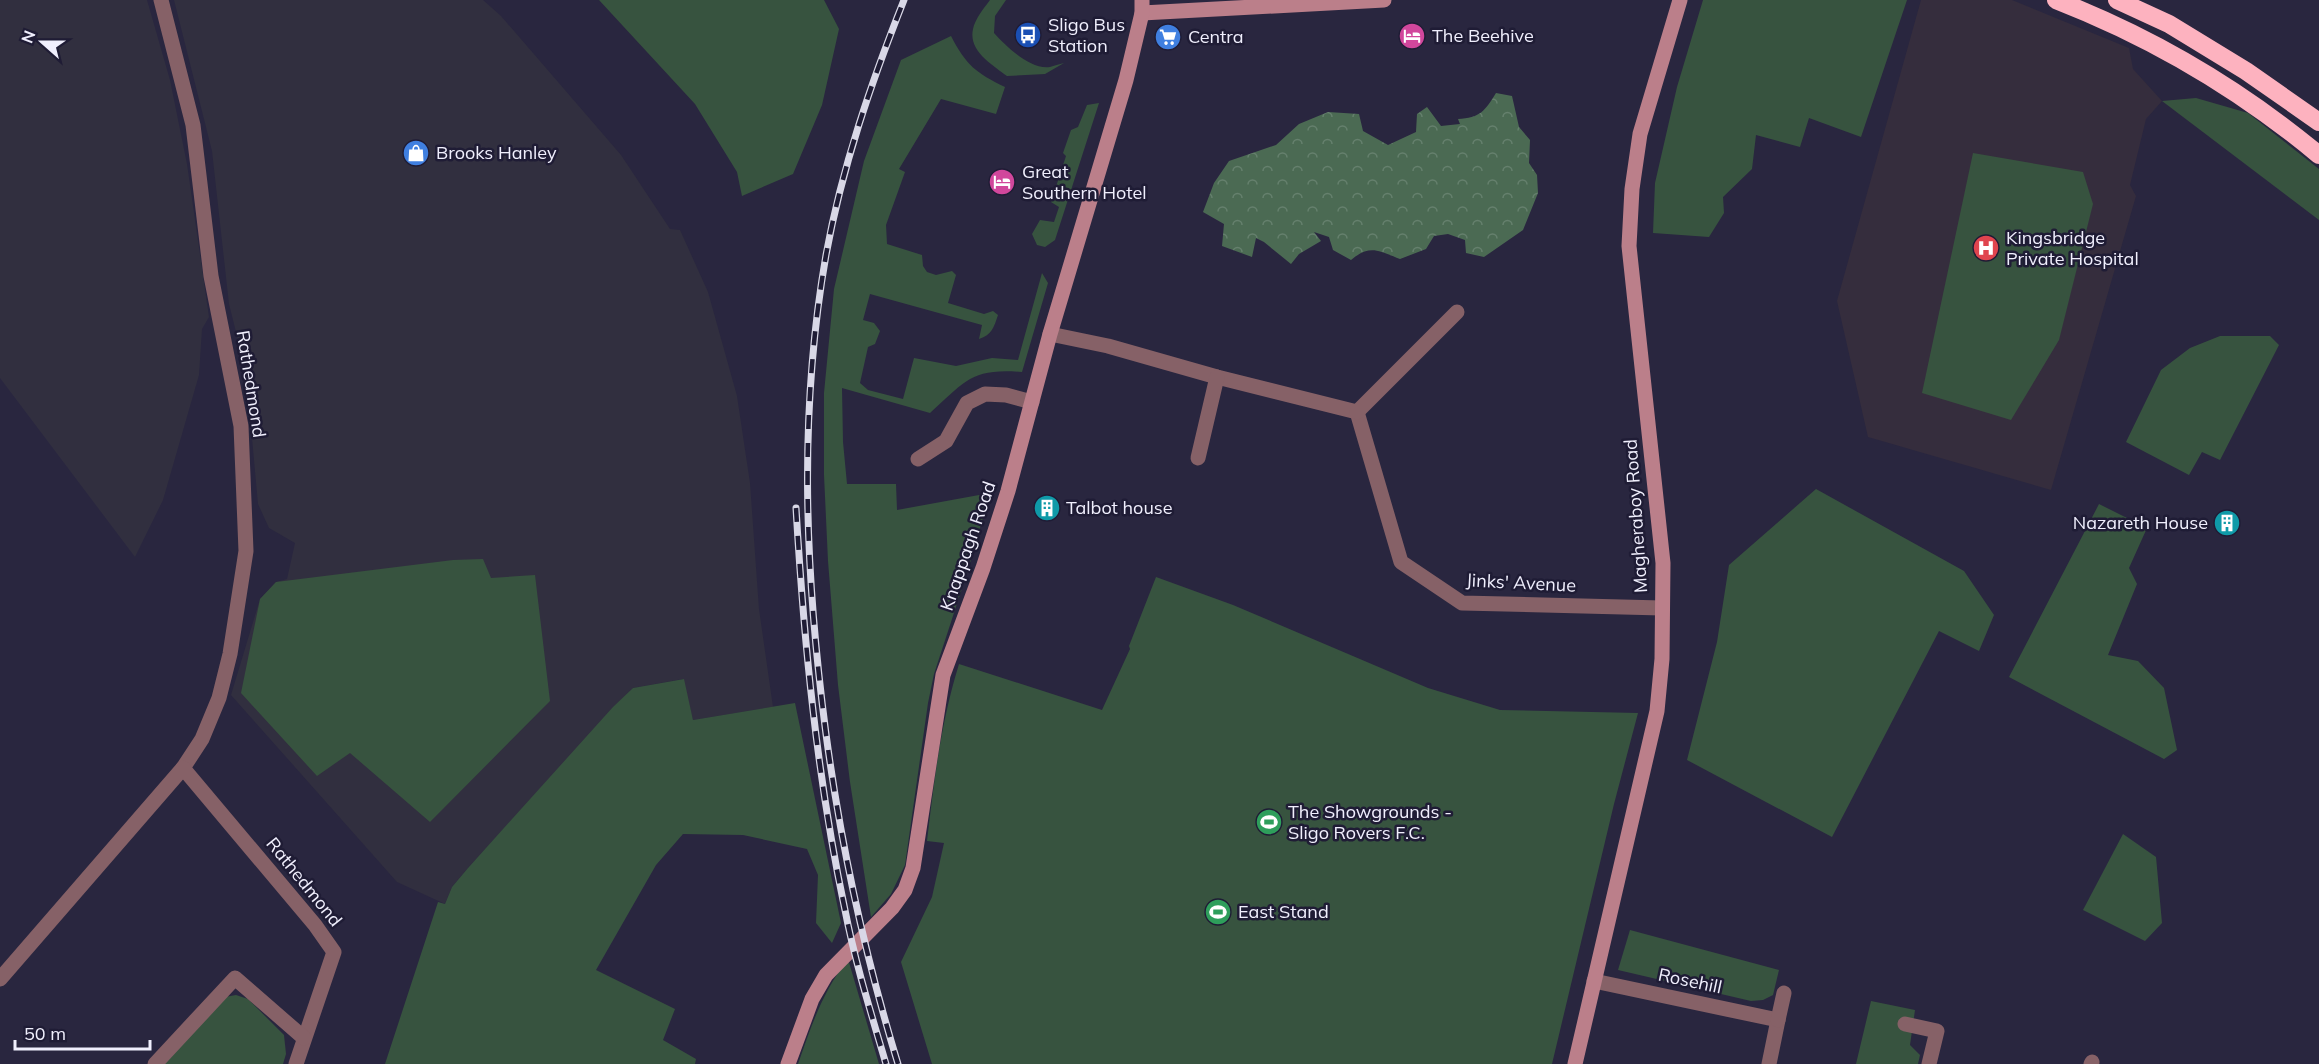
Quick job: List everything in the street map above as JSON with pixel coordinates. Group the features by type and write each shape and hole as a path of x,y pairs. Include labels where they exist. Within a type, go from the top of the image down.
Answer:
{"highway":[{"path":"2056,0 2089,13 2178,57 2216,80 2294,134 2319,155"},
{"path":"2117,0 2169,24 2246,71 2319,122"}],"street":[{"name":"Rathedmond","path":"0,979 183,768 202,739 219,698 230,654 246,551 241,426 211,276 193,125 161,0"},
{"path":"1142,7 1384,0"},
{"name":"Magheraboy Road","path":"1575,1064 1657,711 1662,659 1663,563 1629,246 1632,189 1640,134 1680,0"},
{"name":"Knappagh Road","path":"788,1064 812,999 826,975 892,908 905,890 913,868 943,675 987,557 1008,491 1050,334 1125,80 1142,7"},
{"path":"1050,334 1108,346 1217,377 1358,412 1457,312"},
{"path":"1198,458 1217,377"},
{"path":"918,459 946,441 967,403 985,394 1006,395 1032,402"},
{"name":"Jinks' Avenue","path":"1358,412 1401,562 1462,603 1662,608"},
{"name":"Rathedmond","path":"183,768 308,916 334,952 296,1064"},
{"path":"155,1064 235,978 304,1038"},
{"name":"Rosehill","path":"1594,981 1778,1020"},
{"path":"1769,1064 1784,993"},
{"path":"1905,1024 1937,1031 1929,1064"}],"shaded area":[{"path":"0,0 147,0 170,80 187,164 209,317 202,329 199,375 163,500 135,557 0,378"},
{"path":"174,0 483,0 501,16 621,155 670,229 680,230 708,292 737,396 750,483 759,609 773,707 693,720 683,679 633,688 468,868 452,887 445,904 397,882 231,695 260,599 276,582 287,579 295,543 269,528 258,504 246,372 229,304 212,151"},
{"name":"Kingsbridge Private Hospital","path":"1921,0 2012,0 2129,48 2133,69 2162,101 2146,119 2130,185 2136,196 2051,490 1868,437 1837,301"}],"green space":[{"path":"599,0 824,0 839,29 822,105 793,174 742,196 737,172 695,104"},
{"path":"990,0 1006,0 995,16 994,33 1012,50 1034,65 1042,67 1064,63 1045,74 1007,76 983,57 972,37 976,21"},
{"path":"1703,0 1907,0 1861,137 1809,118 1800,147 1756,135 1752,169 1723,197 1724,213 1709,237 1653,233 1655,183 1677,87"},
{"path":"951,36 973,67 1005,87 996,114 941,99 899,169 905,172 886,225 887,244 922,255 923,266 927,272 936,275 952,271 956,275 948,303 984,314 993,311 998,315 990,333 979,339 982,325 870,294 863,320 874,323 880,331 875,344 868,347 860,383 868,390 903,399 914,358 956,366 992,358 1018,360 1042,273 1048,283 1022,372 991,372 970,379 930,413 842,388 843,442 847,484 896,484 897,510 990,493 934,674 905,865 891,894 871,917 838,685 828,561 824,475 824,393 834,289 864,161 901,60"},
{"path":"1496,93 1512,96 1519,127 1530,140 1529,163 1537,175 1538,193 1523,230 1484,257 1466,253 1465,240 1448,234 1434,236 1426,249 1400,259 1375,250 1364,252 1351,260 1333,250 1329,237 1314,232 1321,241 1299,254 1291,264 1256,238 1252,257 1222,246 1224,224 1203,212 1214,183 1229,161 1276,145 1299,124 1328,112 1359,114 1363,131 1388,145 1416,132 1417,114 1427,107 1441,126 1460,124 1458,119 1477,115 1489,105"},
{"path":"2196,98 2248,113 2319,169 2319,220 2162,101"},
{"path":"1099,103 1055,240 1045,247 1037,245 1032,234 1040,220 1054,222 1059,207 1051,202 1066,156 1063,153 1071,130 1078,127 1087,105"},
{"path":"1973,153 2083,172 2093,204 2059,340 2011,420 1922,393"},
{"path":"2220,336 2270,336 2279,345 2220,460 2202,452 2189,475 2126,442 2161,370 2190,348"},
{"path":"1816,489 1964,571 1994,615 1979,651 1939,631 1832,837 1687,760 1717,642 1729,565"},
{"path":"2099,504 2147,528 2129,568 2137,584 2108,655 2138,661 2164,688 2177,750 2164,759 2009,677"},
{"path":"483,559 491,578 535,575 550,701 430,822 350,753 317,776 241,693 260,599 276,582 453,560"},
{"name":"The Showgrounds - Sligo Rovers F.C.","path":"1156,577 1233,605 1428,688 1500,710 1638,713 1552,1064 932,1064 901,962 932,897 944,843 927,841 935,774 959,664 1102,710 1130,649 1129,646"},
{"path":"684,679 693,720 795,703 841,923 832,943 816,923 818,875 807,849 743,835 683,834 656,865 596,970 675,1009 663,1040 696,1059 695,1064 385,1064 438,902 445,904 452,887 468,868 613,707 633,688"},
{"path":"2123,834 2156,857 2162,923 2145,941 2083,910"},
{"path":"1630,930 1779,970 1773,995 1763,1000 1751,1001 1618,970"},
{"path":"848,959 879,1064 798,1064 824,997"},
{"path":"236,995 248,999 284,1035 286,1054 283,1064 164,1064 225,997"},
{"path":"1871,1001 1915,1010 1910,1045 1920,1055 1918,1064 1856,1064"}],"railway":[{"path":"898,1064 855,900 832,776 813,614 809,554 808,435 817,315 826,255 840,190 880,62 904,0"},
{"path":"796,508 813,710 835,860 849,929 886,1064"}],"place":[{"name":"Sligo Bus Station","path":"1028,35"},
{"name":"The Beehive","path":"1412,36"},
{"name":"Centra","path":"1168,37"},
{"name":"Brooks Hanley","path":"416,153"},
{"name":"Great Southern Hotel","path":"1002,182"},
{"name":"Kingsbridge Private Hospital","path":"1986,248"},
{"name":"Talbot house","path":"1047,508"},
{"name":"Nazareth House","path":"2227,523"},
{"name":"The Showgrounds - Sligo Rovers F.C.","path":"1269,822"},
{"name":"East Stand","path":"1218,912"}]}
